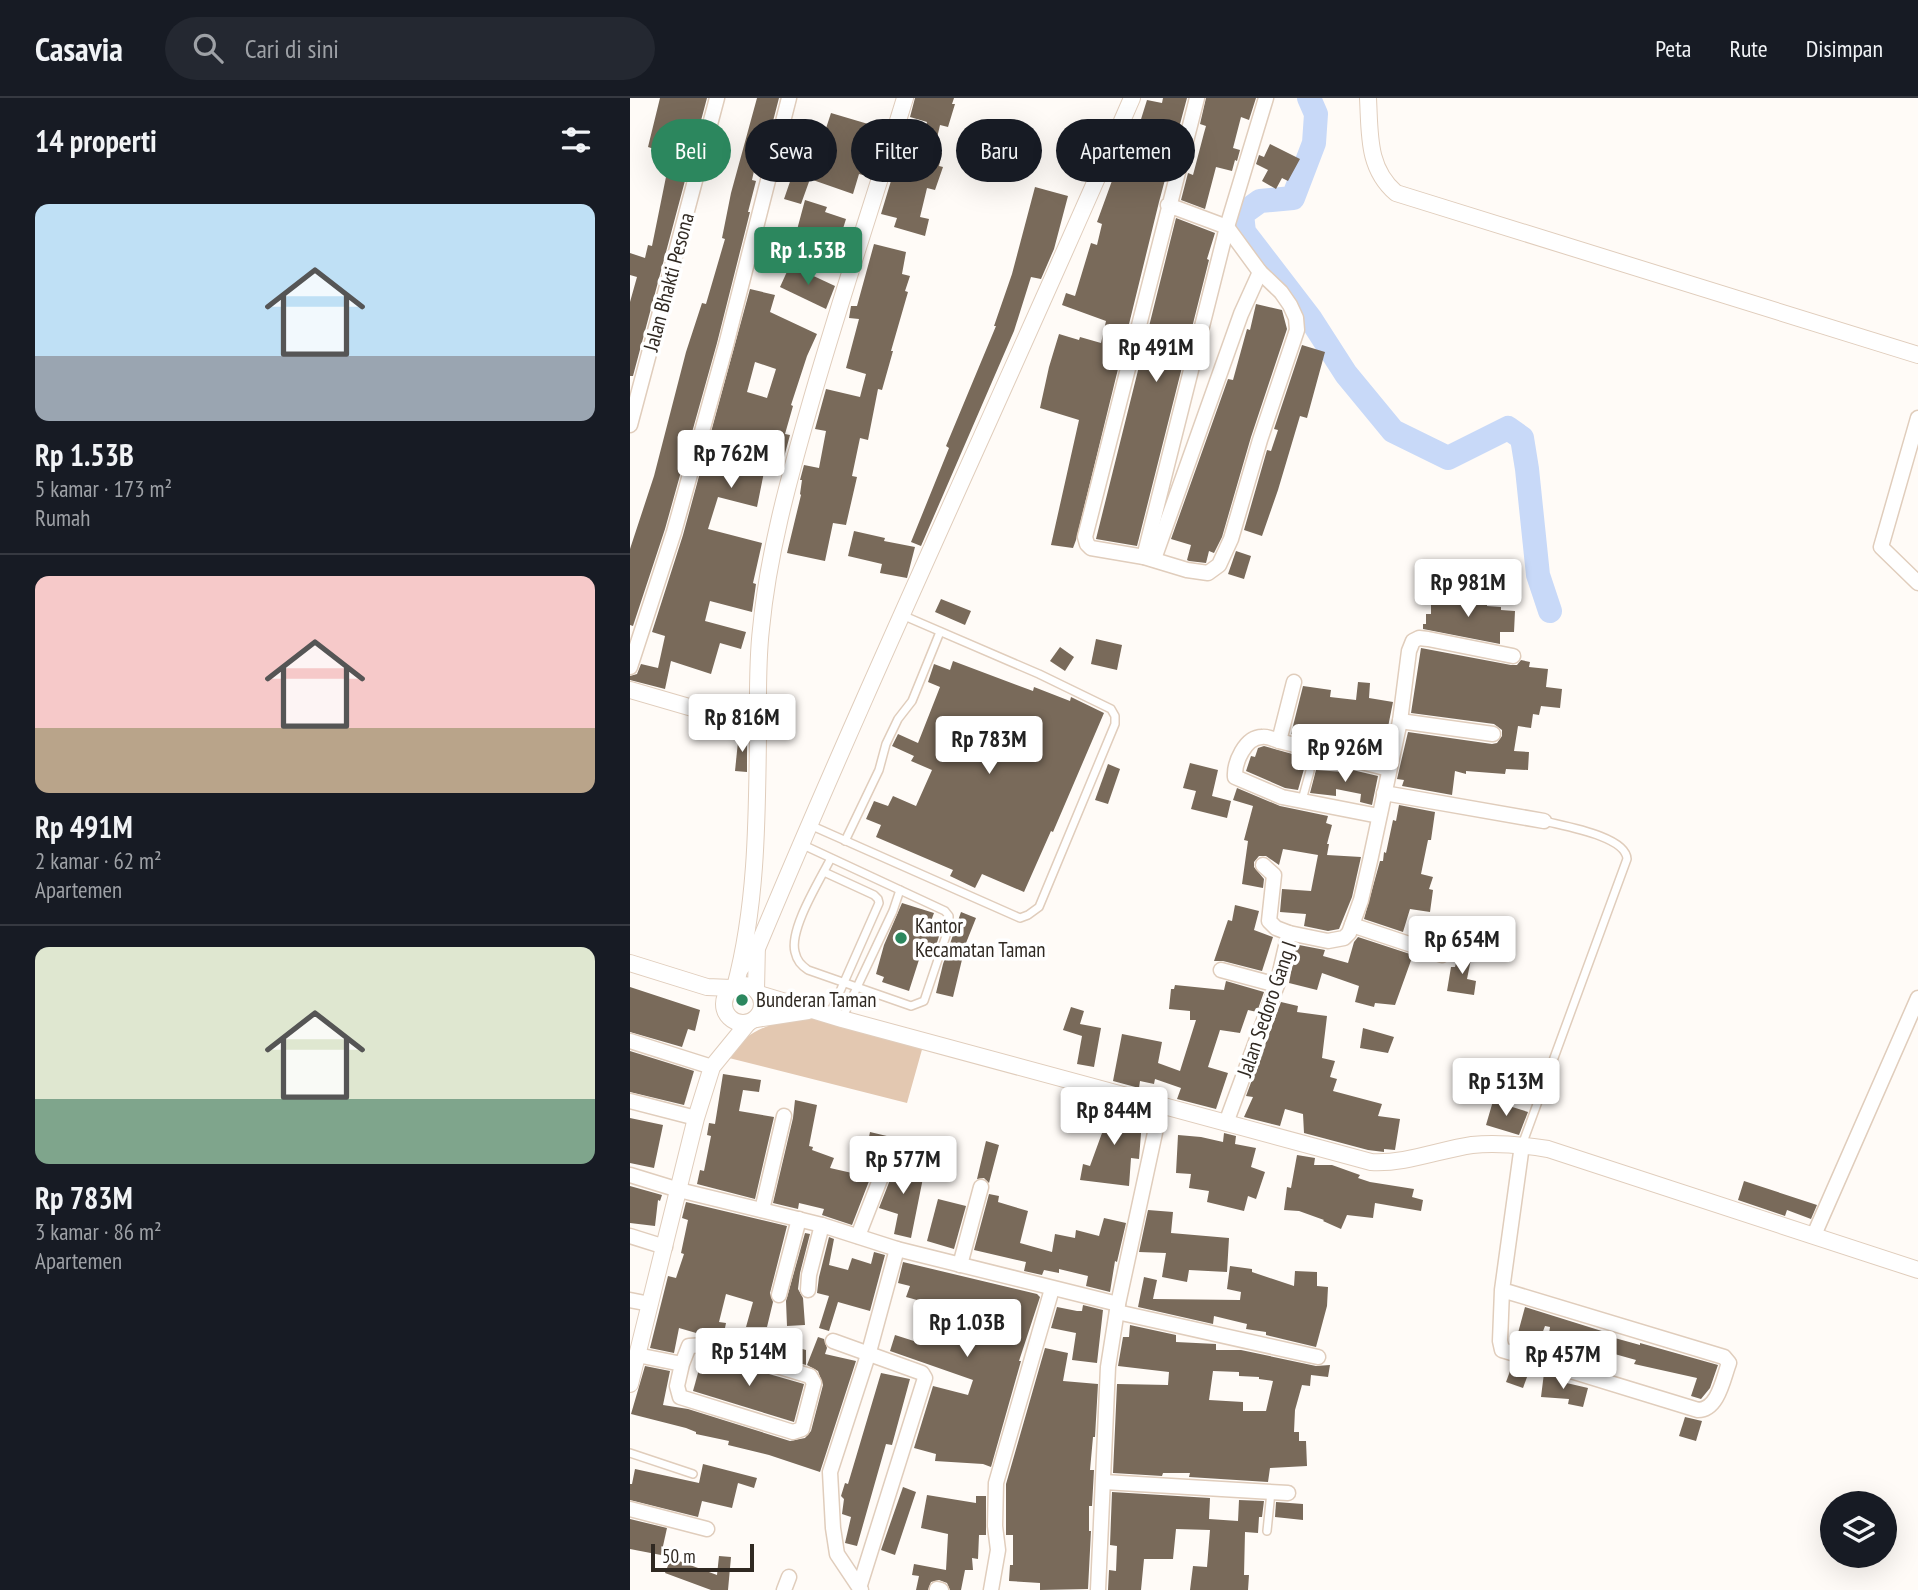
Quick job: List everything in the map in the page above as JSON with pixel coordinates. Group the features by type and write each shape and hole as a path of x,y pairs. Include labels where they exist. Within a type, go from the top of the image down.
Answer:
{"street":[{"name":"Jalan Bhakti Pesona","path":"630,425 717,98"},
{"path":"630,667 674,533 726,345 789,98"},
{"path":"630,1384 696,1118 714,1062 726,1013 725,998 734,987 740,969 757,818 761,629 770,569 793,464 905,98"},
{"path":"740,969 758,946 809,824 1132,98"},
{"path":"1168,205 1227,227 1260,272 1281,292 1296,318 1297,330 1260,440 1231,539 1219,565 1208,573 1187,570 1149,558 1091,548 1085,537 1168,205 1197,98"},
{"path":"1149,558 1227,227 1266,98"},
{"path":"1368,98 1371,154 1385,184 1396,194 1918,355"},
{"path":"1149,558 1236,327 1260,272"},
{"path":"1918,418 1881,547 1918,583"},
{"path":"1442,955 1352,925 1361,900 1400,721 1409,651 1413,641 1417,639 1513,656"},
{"path":"1279,741 1294,682"},
{"path":"630,690 758,727"},
{"path":"1400,721 1493,734"},
{"path":"1379,817 1282,797 1235,777 1235,768 1248,744 1255,738 1264,736 1389,769"},
{"path":"1384,793 1544,821"},
{"path":"1263,865 1274,875 1269,921 1276,928 1289,933"},
{"path":"714,1062 762,1007 758,992 758,946 748,914"},
{"name":"Jalan Sedoro Gang I","path":"1226,1122 1277,985 1289,933 1338,940 1347,936 1352,925"},
{"path":"630,962 706,987 746,985 758,992 814,1010 1350,1157 1380,1162 1401,1160 1496,1143 1548,1149 1918,1270"},
{"path":"1221,970 1277,985"},
{"path":"673,977 737,1022 814,1010"},
{"path":"1814,1236 1918,998"},
{"path":"630,1041 714,1062"},
{"path":"630,1101 696,1118"},
{"path":"1098,1590 1108,1367 1161,1105"},
{"path":"762,1210 784,1116"},
{"path":"1502,1290 1724,1357 1729,1363 1714,1402 1708,1408 1698,1410 1502,1350 1502,1290 1522,1145"},
{"path":"858,1236 892,1149"},
{"path":"630,1175 679,1190 822,1225 897,1249 1118,1308 1318,1357"},
{"path":"960,1265 981,1187"},
{"path":"779,1294 799,1219"},
{"path":"808,1290 808,1275 822,1225"},
{"path":"630,1236 665,1247"},
{"path":"860,1587 837,1554 830,1472 869,1352 897,1249"},
{"path":"990,1590 998,1550 995,1526 996,1483 1052,1289"},
{"path":"630,1300 650,1304"},
{"path":"832,1341 922,1373 925,1378 860,1587"},
{"path":"706,1345 810,1376 814,1383 802,1429 793,1432 680,1397 677,1386 682,1364 689,1346 706,1345"},
{"path":"637,1355 682,1364"},
{"path":"1104,1482 1288,1493"},
{"path":"630,1509 707,1528"}],"lane":[{"path":"809,824 1020,918 1039,907 1105,750 1115,724 1115,716 1111,709 1040,674 902,615"},
{"path":"845,841 879,770 886,744 898,719 912,701 940,632"},
{"path":"1302,802 1310,771"},
{"path":"1522,1145 1627,859 1620,845 1544,821"},
{"path":"801,844 900,890 944,911 949,916 949,927 924,1001 911,1006 808,970 799,962 794,950 797,928 831,858"},
{"path":"824,872 878,899 842,983 836,1016"},
{"path":"836,1016 856,988 893,911 900,890"},
{"path":"630,1453 693,1474"},
{"path":"1267,1531 1271,1492"}],"shaded area":[{"path":"814,1014 923,1046 907,1103 725,1057 755,1032 777,1023"}],"building":[{"path":"660,98 707,98 701,119 655,119"},
{"path":"757,98 779,98 774,119 751,119"},
{"path":"915,98 954,98 952,104 955,104 948,127 942,126 942,119 910,117"},
{"path":"1163,98 1187,98 1181,119 1141,119 1147,100 1162,103"},
{"path":"1206,98 1256,98 1249,120 1241,117 1233,148 1240,150 1237,161 1235,160 1232,171 1216,167 1205,209 1181,200 1186,182 1195,182 1195,167 1206,126 1200,124"},
{"path":"831,113 851,119 851,182 857,182 853,194 819,182 837,182 837,119 829,119"},
{"path":"745,142 745,182 756,182 750,212 665,529 633,626 630,625 630,549 654,476 686,352 702,303 706,304 725,239 722,238"},
{"path":"1270,144 1300,159 1288,181 1282,178 1276,189 1262,181 1268,170 1256,164 1259,155 1264,157"},
{"path":"665,182 685,182 633,376 630,376 630,302 637,277 630,275 630,253 645,258 648,245 652,246"},
{"path":"790,182 809,182 801,204 784,199"},
{"path":"891,182 938,182 935,190 927,188 920,217 929,219 925,236 894,227 897,218 881,214"},
{"path":"1112,182 1164,182 1073,548 1051,545 1079,420 1040,408 1059,334 1101,343 1106,321 1062,305 1066,293 1075,296 1091,243 1097,245 1102,224 1097,222"},
{"path":"1035,187 1068,196 1054,249 1041,279 1031,277 1014,331 921,546 911,542 949,448 946,446 996,326"},
{"path":"805,200 827,207 825,212 846,219 841,235 846,236 840,255 794,241"},
{"path":"1176,218 1215,233 1207,259 1209,260 1137,546 1096,539"},
{"path":"874,244 906,252 902,274 910,276 882,390 878,389 868,440 860,438 852,476 857,477 846,525 833,523 825,561 787,553 801,495 800,480 804,465 819,468 826,431 815,429 826,389 860,397 866,374 846,368 859,319 849,318 851,306 857,306"},
{"path":"790,265 835,286 826,309 780,287"},
{"path":"750,289 775,295 770,312 817,334 791,405 793,406 785,434 790,435 783,461 767,457 757,507 718,497 708,529 762,543 753,583 756,584 752,612 710,601 705,621 746,632 741,649 720,643 711,674 671,661 665,689 630,680 630,676 637,674 641,664 658,668 665,636 652,632 683,535","holes":["755,362 776,369 767,398 747,392"]},
{"path":"1256,304 1282,310 1287,329 1251,437 1222,537 1214,553 1209,551 1206,563 1189,561 1187,560 1191,545 1171,539 1228,379 1233,380"},
{"path":"1302,345 1325,352 1307,418 1300,416 1262,536 1244,530 1267,450 1271,451 1278,430 1274,429"},
{"path":"854,531 915,547 907,578 880,573 882,564 848,556"},
{"path":"1236,551 1251,556 1244,579 1228,574"},
{"path":"1431,594 1453,595 1453,598 1465,598 1465,602 1515,611 1514,632 1500,632 1500,644 1423,629 1426,614 1431,614"},
{"path":"941,599 971,611 965,625 935,612"},
{"path":"1096,639 1122,645 1117,670 1091,664"},
{"path":"1060,647 1074,657 1065,671 1050,661"},
{"path":"1421,648 1511,665 1517,665 1521,660 1530,662 1529,667 1548,669 1546,687 1562,689 1560,708 1541,706 1539,715 1533,714 1531,728 1518,726 1514,751 1529,752 1528,770 1506,769 1505,774 1466,771 1466,774 1455,771 1452,795 1402,786 1404,780 1397,779 1408,732 1492,744 1497,743 1502,736 1502,730 1494,724 1411,713"},
{"path":"953,661 1033,691 1034,687 1070,701 1071,697 1104,713 1024,892 982,874 975,888 950,876 953,870 876,837 881,825 866,819 874,801 888,806 893,796 916,806 932,770 911,761 914,756 892,746 898,734 918,743 940,687 928,682 934,664 950,670"},
{"path":"1358,682 1370,683 1369,698 1393,702 1382,757 1348,749 1349,746 1344,746 1345,743 1319,738 1319,741 1291,734 1303,686 1331,690 1330,697 1356,700"},
{"path":"739,732 747,735 747,772 735,771"},
{"path":"1264,746 1310,759 1298,790 1285,788 1246,771 1251,756 1255,757 1258,748"},
{"path":"1190,763 1218,770 1212,796 1231,801 1227,818 1191,809 1196,791 1183,788"},
{"path":"1108,764 1120,769 1108,804 1095,800"},
{"path":"1344,768 1378,776 1372,805 1360,802 1361,794 1336,789 1336,796 1310,793 1316,770 1344,772"},
{"path":"1237,788 1280,806 1328,816 1326,823 1332,825 1327,855 1361,857 1352,897 1339,929 1328,931 1304,926 1306,914 1280,912 1282,889 1311,891 1318,855 1283,849 1279,865 1266,856 1259,856 1254,867 1264,879 1263,888 1242,884 1248,841 1244,840 1253,806 1233,800"},
{"path":"1399,805 1435,812 1431,840 1428,840 1421,874 1433,877 1429,889 1433,890 1430,912 1410,909 1403,932 1364,919"},
{"path":"902,903 934,913 931,921 943,925 935,948 924,944 909,991 882,982 884,977 876,974 884,945"},
{"path":"1235,905 1259,911 1254,930 1273,937 1262,971 1214,961 1228,920 1232,921"},
{"path":"961,912 976,918 966,943 953,997 936,993"},
{"path":"1358,937 1413,955 1395,1005 1375,1003 1374,1007 1355,1002 1359,986 1322,973 1317,990 1289,983 1296,946 1325,950 1323,956 1348,963"},
{"path":"1459,951 1472,954 1467,979 1476,981 1474,995 1447,991 1451,967 1455,967"},
{"path":"1226,981 1264,992 1257,1012 1248,1010 1240,1033 1220,1030 1208,1067 1228,1073 1216,1109 1177,1099 1181,1088 1155,1079 1154,1084 1140,1081 1139,1088 1113,1081 1122,1034 1162,1042 1158,1063 1180,1071 1196,1020 1190,1020 1190,1011 1169,1009 1171,989 1174,989 1175,985 1224,990"},
{"path":"630,987 700,1010 695,1031 688,1029 682,1047 630,1032"},
{"path":"1281,1002 1298,1006 1297,1012 1327,1016 1322,1058 1335,1061 1330,1077 1337,1079 1333,1091 1382,1104 1378,1116 1400,1119 1395,1150 1368,1150 1304,1133 1303,1114 1285,1109 1280,1126 1244,1117 1253,1097 1246,1096"},
{"path":"1071,1007 1084,1011 1080,1024 1101,1028 1094,1067 1077,1064 1082,1036 1063,1030"},
{"path":"1363,1028 1394,1037 1388,1053 1360,1048"},
{"path":"630,1051 694,1071 684,1105 630,1092"},
{"path":"723,1074 761,1080 759,1092 743,1090 739,1111 774,1117 755,1199 697,1184 700,1170 704,1171 711,1136 707,1135 709,1123 715,1124"},
{"path":"795,1100 817,1105 809,1146 813,1147 812,1150 834,1158 830,1168 852,1173 854,1165 858,1166 864,1150 866,1151 870,1132 891,1137 883,1145 852,1225 822,1215 824,1209 799,1203 798,1209 773,1203"},
{"path":"1097,1101 1131,1108 1127,1119 1142,1121 1139,1159 1131,1158 1129,1186 1080,1180 1083,1164 1090,1166 1106,1122 1097,1123"},
{"path":"1493,1101 1528,1112 1519,1135 1486,1125"},
{"path":"630,1118 663,1125 654,1168 630,1163"},
{"path":"1224,1133 1236,1136 1235,1144 1256,1148 1251,1167 1265,1172 1256,1199 1248,1196 1244,1211 1207,1202 1209,1191 1189,1188 1191,1174 1176,1173 1178,1135 1223,1142"},
{"path":"986,1141 999,1145 989,1183 984,1178 977,1179"},
{"path":"900,1145 913,1151 902,1174 923,1178 911,1238 894,1234 898,1214 879,1208 901,1152"},
{"path":"1297,1155 1315,1158 1314,1165 1332,1165 1360,1175 1358,1178 1370,1182 1414,1189 1412,1197 1423,1200 1421,1211 1375,1203 1373,1218 1347,1215 1341,1229 1299,1211 1284,1210 1287,1187 1291,1188"},
{"path":"1744,1181 1817,1205 1811,1219 1787,1210 1785,1216 1738,1200"},
{"path":"630,1186 662,1195 660,1201 658,1200 655,1226 630,1223"},
{"path":"989,1194 999,1196 998,1202 1028,1211 1020,1243 1052,1252 1055,1234 1075,1238 1076,1230 1099,1236 1104,1218 1126,1223 1117,1262 1115,1261 1110,1292 1086,1286 1088,1276 1059,1269 1059,1273 1044,1270 1042,1275 1024,1271 1026,1262 974,1250"},
{"path":"938,1199 966,1206 954,1249 927,1241"},
{"path":"686,1202 787,1226 770,1293 773,1302 767,1327 746,1327 753,1302 726,1294 719,1322 726,1323 725,1328 806,1350 806,1365 679,1328 674,1353 650,1348 668,1276 676,1278 684,1254 681,1253 688,1220 682,1218"},
{"path":"1148,1210 1173,1212 1171,1233 1229,1238 1227,1272 1189,1270 1187,1282 1162,1277 1166,1253 1139,1252"},
{"path":"805,1233 810,1234 798,1289 803,1298 805,1325 787,1326 786,1301"},
{"path":"829,1237 834,1239 829,1265 848,1270 852,1258 871,1264 874,1252 885,1255 870,1311 838,1302 829,1331 819,1328 829,1296 817,1293"},
{"path":"903,1262 1037,1294 1040,1297 1019,1361 991,1467 983,1464 935,1461 936,1454 914,1448 933,1386 968,1395 973,1380 890,1351 895,1335 917,1342 927,1311 928,1303 906,1297 910,1286 898,1283"},
{"path":"1230,1266 1252,1269 1252,1272 1294,1286 1295,1271 1317,1272 1317,1286 1328,1287 1327,1306 1316,1347 1246,1329 1247,1324 1214,1316 1213,1324 1138,1307 1144,1277 1157,1280 1153,1299 1240,1300 1241,1292 1227,1289"},
{"path":"1083,1305 1103,1310 1097,1363 1072,1360 1076,1333 1051,1328 1057,1307 1082,1311"},
{"path":"1525,1307 1605,1332 1604,1335 1718,1365 1710,1388 1701,1399 1691,1396 1697,1378 1634,1364 1636,1360 1568,1341 1563,1359 1546,1354 1550,1327 1545,1326 1536,1350 1515,1344"},
{"path":"1130,1325 1176,1335 1176,1342 1216,1344 1216,1350 1241,1350 1316,1366 1330,1365 1328,1377 1311,1375 1310,1386 1302,1385 1295,1410 1294,1432 1299,1432 1299,1441 1306,1441 1307,1466 1270,1468 1268,1482 1189,1477 1190,1473 1163,1473 1162,1476 1113,1473 1117,1384 1168,1385 1169,1372 1118,1366 1123,1337 1129,1337","holes":["1213,1371 1239,1372 1239,1376 1273,1381 1266,1411 1243,1411 1243,1402 1209,1400"]},
{"path":"818,1337 824,1339 827,1348 825,1354 856,1361 820,1472 728,1445 729,1441 631,1414 645,1366 670,1371 663,1405 688,1409 790,1441 805,1438 811,1431 823,1385 818,1371 807,1365"},
{"path":"1045,1348 1068,1353 1063,1381 1098,1384 1090,1470 1094,1470 1092,1506 1089,1506 1091,1531 1088,1589 1040,1590 1040,1583 1009,1581 1010,1565 1013,1565 1013,1535 1006,1535 1006,1484"},
{"path":"703,1355 804,1384 794,1422 693,1391"},
{"path":"1513,1363 1530,1369 1523,1388 1506,1382"},
{"path":"881,1373 910,1379 892,1445 886,1444 857,1546 845,1543 851,1517 842,1514 844,1499 841,1496 845,1483 848,1484"},
{"path":"1544,1373 1559,1377 1558,1381 1588,1388 1583,1407 1568,1404 1569,1399 1541,1397"},
{"path":"1685,1417 1702,1421 1696,1441 1679,1436"},
{"path":"703,1464 757,1478 754,1488 738,1483 732,1508 702,1501 698,1517 630,1500 630,1484 635,1469 699,1483"},
{"path":"903,1487 916,1492 895,1555 881,1550"},
{"path":"1112,1492 1210,1498 1209,1519 1238,1521 1239,1500 1264,1501 1258,1533 1245,1532 1244,1575 1249,1575 1248,1590 1190,1590 1193,1566 1207,1567 1210,1530 1176,1529 1173,1559 1144,1559 1141,1590 1108,1590 1109,1570 1116,1571 1117,1546 1110,1545"},
{"path":"927,1495 976,1503 976,1496 986,1496 986,1535 979,1535 978,1559 972,1558 973,1570 965,1570 961,1590 950,1590 947,1583 939,1580 931,1582 928,1590 916,1590 919,1576 912,1575 914,1564 946,1570 948,1534 921,1528"},
{"path":"1276,1502 1303,1504 1303,1520 1275,1517"},
{"path":"630,1519 667,1528 661,1555 630,1549"},
{"path":"719,1556 731,1557 728,1590 711,1590 665,1573 671,1558 717,1575"}],"waterway":[{"path":"1309,98 1316,114 1314,143 1293,198 1260,201 1242,214 1244,232 1310,318 1346,374 1393,431 1448,458 1508,428 1522,438 1538,575 1550,611"}],"place":[{"name":"Kantor Kecamatan Taman","path":"901,938"},
{"name":"Bunderan Taman","path":"742,1000"}]}
